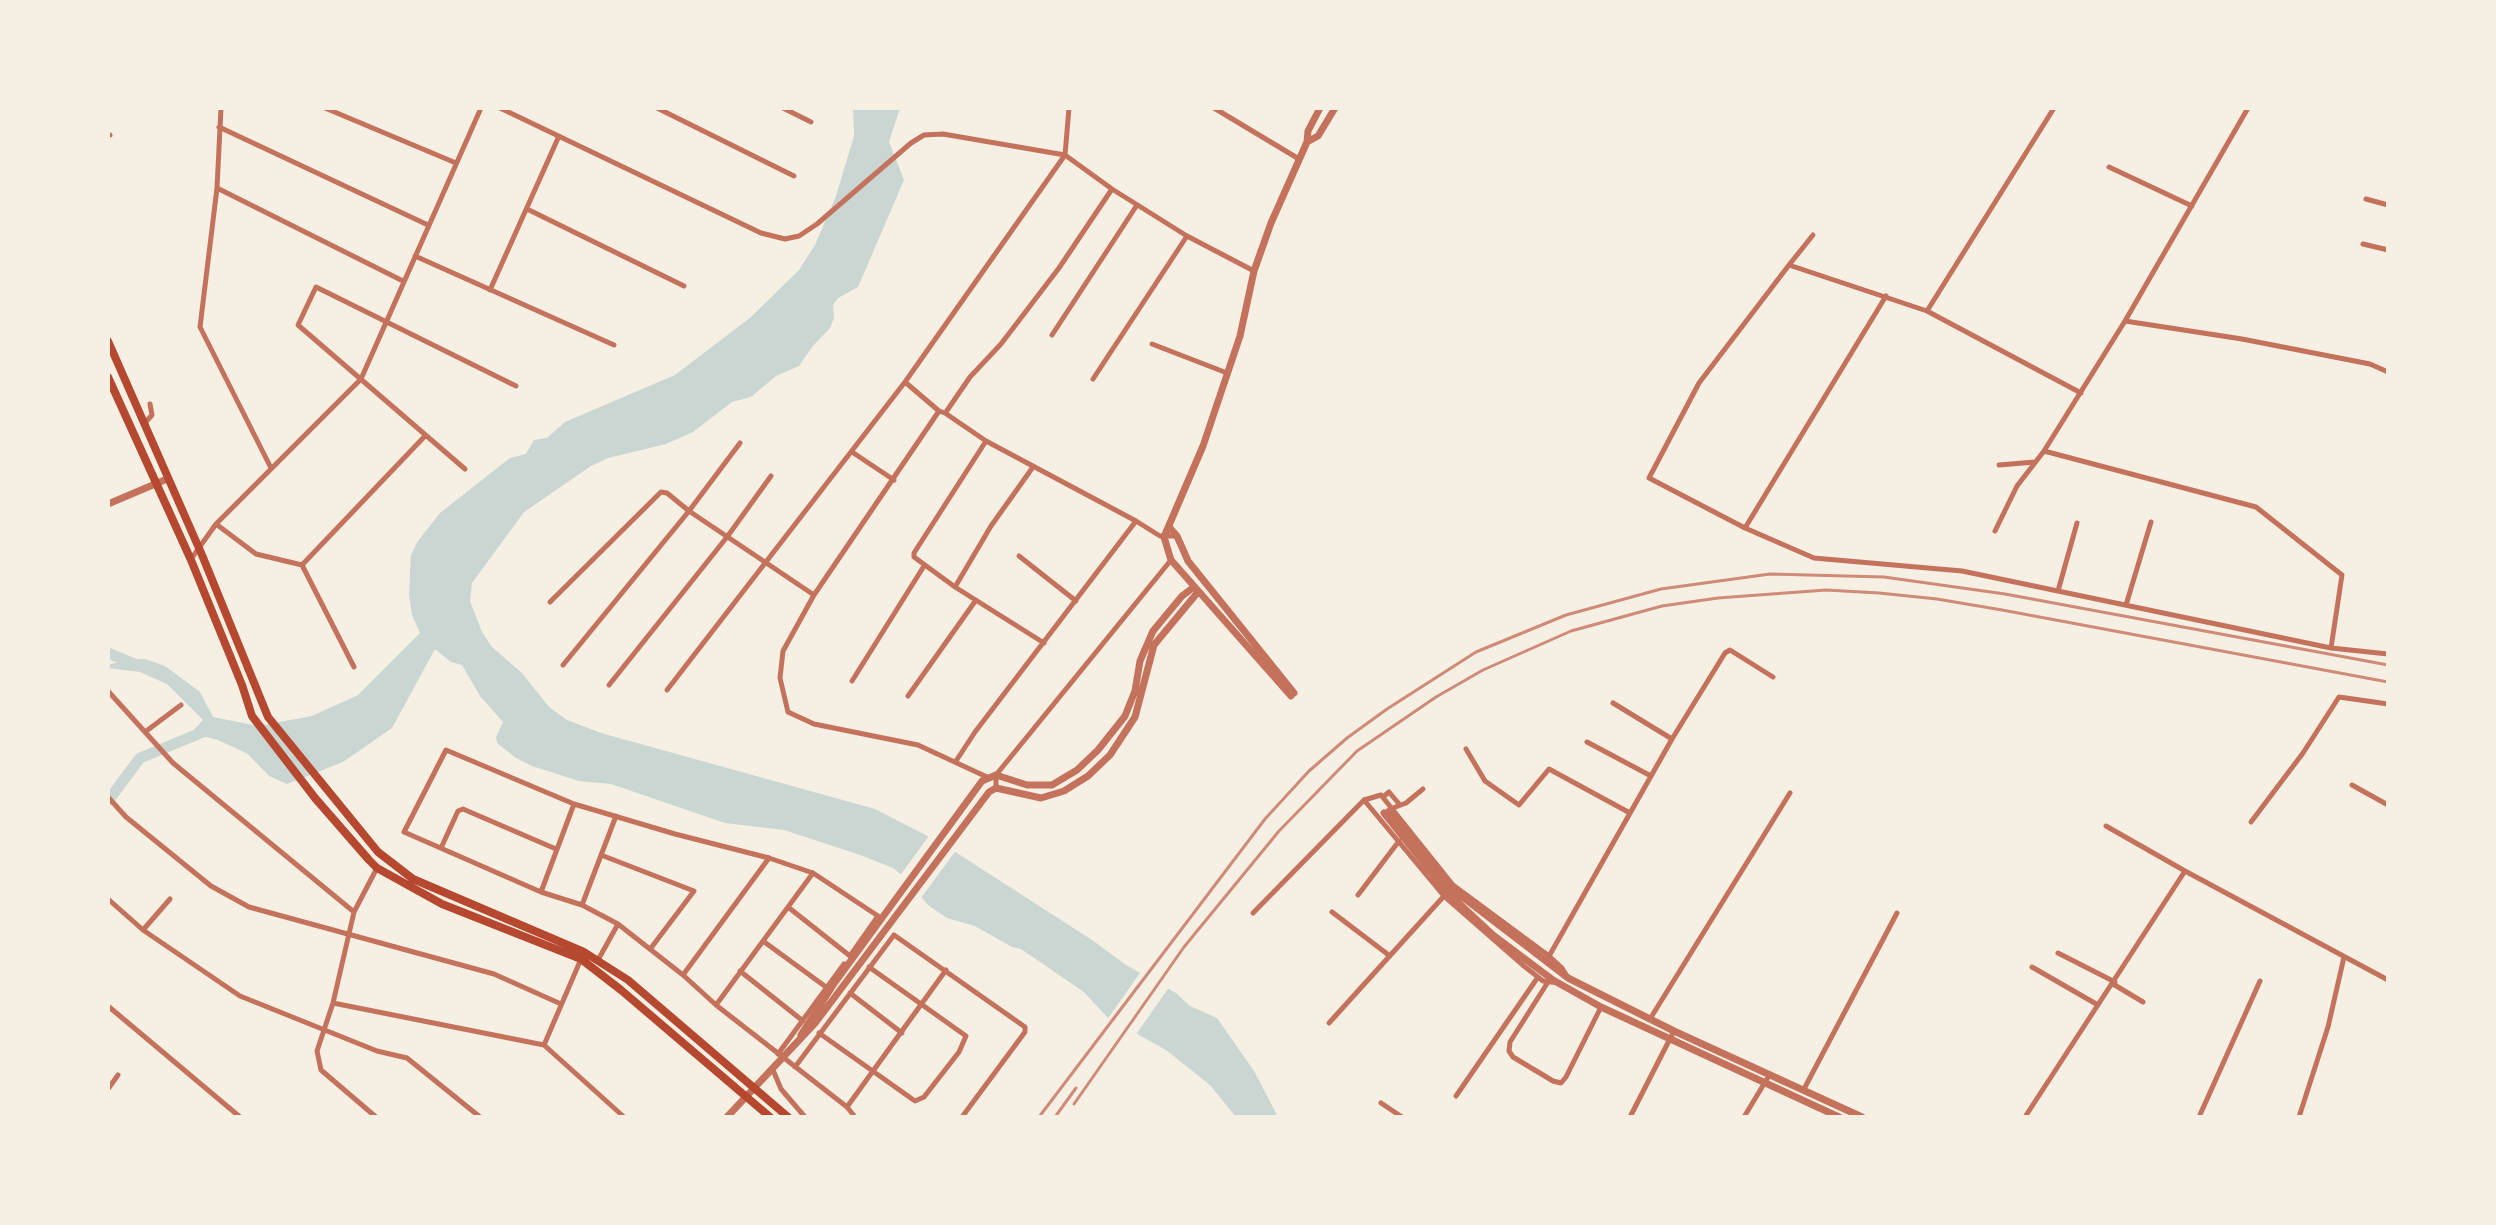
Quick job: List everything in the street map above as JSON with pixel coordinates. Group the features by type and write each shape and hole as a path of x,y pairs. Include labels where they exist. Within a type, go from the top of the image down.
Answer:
{"main road":[{"path":"108,341 199,548 268,717 378,852 413,879 584,952 628,980 788,1117"},
{"path":"108,377 112,397 191,560 252,716 315,798 377,868 442,904 581,959 767,1115"}],"street":[{"path":"221,108 217,188 200,327 271,468"},
{"path":"325,108 456,163"},
{"path":"191,560 216,524 361,379 481,108"},
{"path":"500,108 761,233 785,239 804,233 911,143 932,134 1065,155 1187,236 1254,271"},
{"path":"657,108 794,176"},
{"path":"783,108 811,122"},
{"path":"667,690 905,382 1065,155 1069,108"},
{"path":"1214,108 1299,159"},
{"path":"1164,537 1203,446 1240,336 1254,271 1307,142 1308,131 1320,108"},
{"path":"1307,142 1318,136 1335,108"},
{"path":"1927,311 2054,108"},
{"path":"1995,531 2017,486 2044,451 2125,321 2248,108"},
{"path":"219,127 429,225"},
{"path":"490,290 559,136"},
{"path":"2109,167 2192,206"},
{"path":"217,188 403,281"},
{"path":"1112,189 1059,268 1001,344 942,412 814,595 783,651 780,678 788,712 814,724 918,745 992,776 1027,785 1052,785 1077,770 1098,750 1125,716 1135,691 1140,661 1153,631 1182,596 1196,590"},
{"path":"2366,199 2388,205"},
{"path":"1052,335 1138,205"},
{"path":"527,209 684,286"},
{"path":"1813,235 1699,383 1649,478 1745,528 1814,558 1962,571 2331,648 2388,654"},
{"path":"1093,379 1187,236"},
{"path":"2363,244 2388,250"},
{"path":"415,256 614,345"},
{"path":"1789,265 1927,311 2081,393"},
{"path":"465,469 298,325 316,287 516,386"},
{"path":"1745,528 1886,296"},
{"path":"2125,321 2242,339 2370,364 2388,372"},
{"path":"1152,344 1227,373"},
{"path":"905,382 942,412 986,441 1164,537 1177,536"},
{"path":"143,424 152,415 150,404"},
{"path":"302,565 425,436"},
{"path":"986,441 914,557 1044,643"},
{"path":"563,665 689,511 740,443"},
{"path":"2044,451 2256,507 2342,575 2331,648"},
{"path":"852,452 894,480"},
{"path":"1999,465 2036,462"},
{"path":"955,587 991,526 1033,467"},
{"path":"609,685 727,537 771,476"},
{"path":"108,504 167,479"},
{"path":"550,602 661,492 667,493 814,595"},
{"path":"956,761 1136,521"},
{"path":"2126,605 2151,522"},
{"path":"2058,591 2077,523"},
{"path":"216,524 256,554 302,565 354,667"},
{"path":"1164,537 1171,560 1292,694 1188,561 1170,528"},
{"path":"1019,556 1076,601"},
{"path":"799,1040 806,1025 970,794 992,776 1171,560"},
{"path":"852,681 924,566"},
{"path":"996,788 1041,798 1064,791 1088,776 1110,755 1135,717 1154,645 1196,590"},
{"path":"908,696 976,600"},
{"path":"1548,959 1672,739 1728,650 1773,677"},
{"path":"108,691 173,763 354,912"},
{"path":"2251,822 2303,753 2339,697 2388,704"},
{"path":"1613,703 1672,739"},
{"path":"145,732 181,705"},
{"path":"1587,742 1651,776"},
{"path":"1466,749 1485,781 1519,805 1549,769 1630,813"},
{"path":"727,1117 773,1070 781,1056 803,1021 826,987 878,916 813,873 574,804 446,750 404,832 541,892 582,905 618,924 651,948 716,1005 781,1056 795,1067 847,1107 855,1117"},
{"path":"992,776 996,788"},
{"path":"2352,785 2388,805"},
{"path":"781,1056 816,1022 980,802 996,788"},
{"path":"1391,809 1423,789"},
{"path":"1650,1019 1790,793"},
{"path":"1253,913 1364,800 1381,795 1448,893 1548,982 1560,983"},
{"path":"108,797 126,817 211,886 249,907 494,974 561,1004"},
{"path":"1364,800 1444,896 1540,974 1601,1007 1672,1034 1768,1078 1839,1117"},
{"path":"541,892 574,804"},
{"path":"441,848 458,811 463,809 556,849"},
{"path":"1391,809 1452,889 1548,959 1568,978 1650,1019 1672,1034"},
{"path":"582,905 616,816"},
{"path":"2106,826 2388,980"},
{"path":"1358,895 1399,841"},
{"path":"601,855 694,891 651,948"},
{"path":"683,975 769,858"},
{"path":"376,1117 321,1070 317,1051 333,1003 354,912 377,868"},
{"path":"2025,1117 2185,871"},
{"path":"716,1005 813,873"},
{"path":"1329,1023 1444,896"},
{"path":"108,899 143,930 240,996 323,1031 377,1051 407,1058 480,1117"},
{"path":"143,930 170,899"},
{"path":"788,907 850,956"},
{"path":"1332,912 1390,956"},
{"path":"1804,1089 1897,913"},
{"path":"598,961 618,924"},
{"path":"795,1067 894,935 1025,1027 1025,1032 962,1117"},
{"path":"763,941 826,987"},
{"path":"2058,953 2143,1002"},
{"path":"2299,1117 2328,1027 2344,957"},
{"path":"544,1045 581,959"},
{"path":"819,1033 915,1101 920,1101 959,1052 966,1036 869,967"},
{"path":"2032,967 2098,1005"},
{"path":"847,1107 946,970"},
{"path":"740,971 803,1021"},
{"path":"1456,1096 1540,974"},
{"path":"2199,1117 2260,981"},
{"path":"1548,982 1510,1042 1509,1051 1513,1057 1553,1081 1561,1083 1566,1077 1601,1007"},
{"path":"850,993 902,1033"},
{"path":"333,1003 544,1045 624,1117"},
{"path":"108,1006 240,1117"},
{"path":"1630,1117 1672,1034"},
{"path":"773,1070 781,1089 805,1117"},
{"path":"108,1089 118,1075"},
{"path":"1768,1078 1804,1089 1862,1117"},
{"path":"1744,1117 1768,1078"},
{"path":"1381,1103 1402,1117"}],"shaded area":[{"path":"853,108 900,108 889,142 904,180 858,287 838,298 833,305 834,318 830,328 799,366 776,376 751,397 732,402 693,432 666,444 608,458 591,466 524,512 472,583 470,601 482,632 492,647 522,673 549,707 567,720 601,733 875,809 943,844 1126,965 1176,993 1190,1006 1217,1018 1254,1071 1278,1117 1236,1117 1210,1085 1166,1050 1107,1017 1084,992 1021,949 975,926 947,918 928,905 893,868 784,830 725,823 611,784 579,781 516,758 497,743 496,737 503,722 480,696 462,665 451,662 435,649 392,728 343,762 287,784 269,776 248,754 218,740 191,733 203,720 167,684 140,672 108,668 108,665 126,660 145,659 165,666 200,692 213,717 258,726 312,716 358,695 420,633 412,615 409,595 411,555 440,513 510,458 526,454 534,440 547,438 565,422 675,375 751,317 799,270 815,245 836,196 854,136"}],"pier":[{"path":"931,833 957,849 918,902 899,877"},
{"path":"1142,970 1170,986 1135,1036 1106,1021"}],"waterway":[{"path":"108,653 137,665"},
{"path":"108,801 140,758 208,730"}],"railway":[{"path":"1039,1117 1265,819 1309,771 1387,709 1476,652 1566,615 1661,589 1770,574 1884,577 2005,594 2388,665"},
{"path":"1074,1104 1184,947 1279,831 1357,751 1436,697 1483,670 1571,631 1662,606 1718,598 1826,590 1879,593 2002,610 2388,682"},
{"path":"1055,1117 1076,1088"}]}
